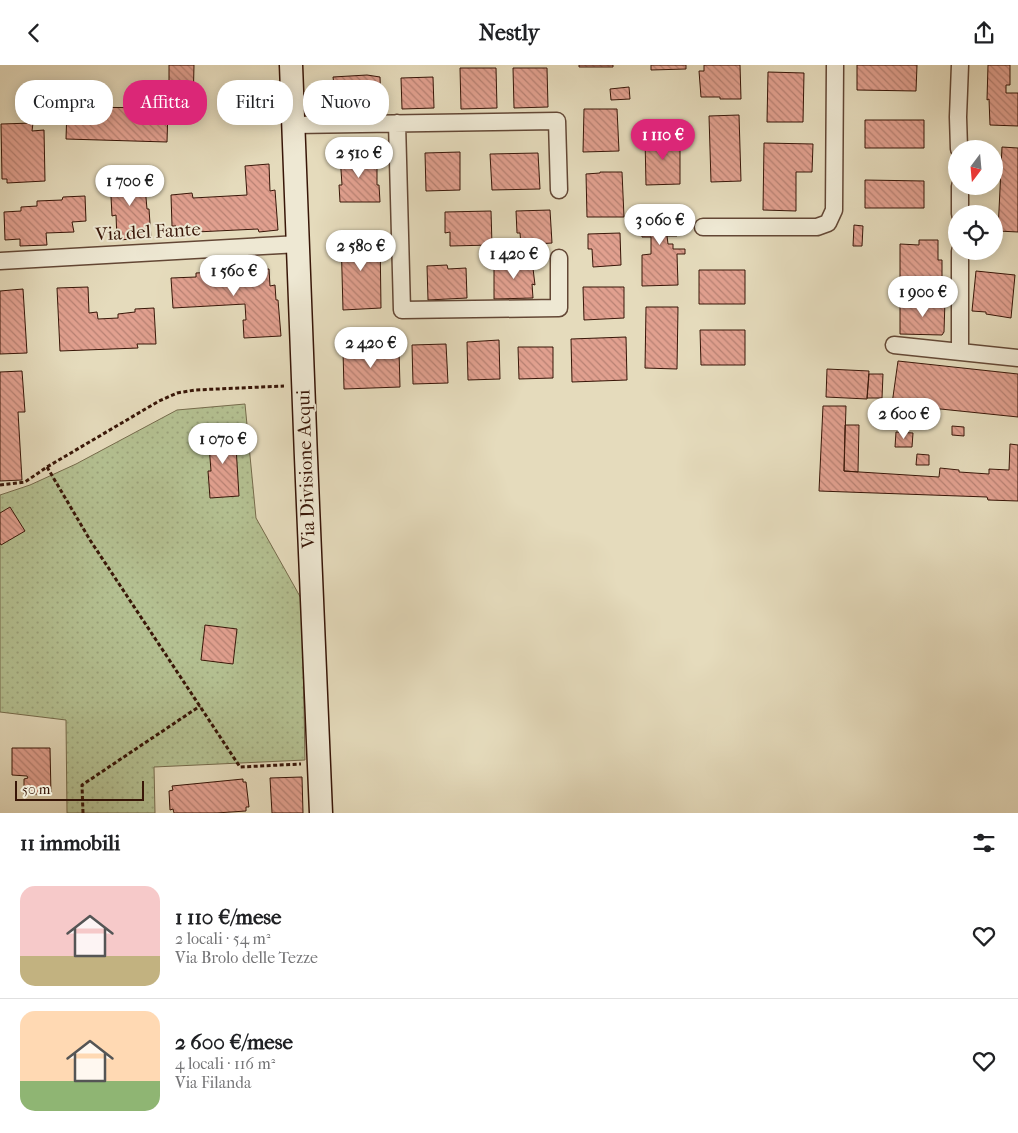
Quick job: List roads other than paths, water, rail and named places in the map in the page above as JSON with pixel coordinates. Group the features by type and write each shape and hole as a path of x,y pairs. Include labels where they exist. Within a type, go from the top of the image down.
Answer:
{"street":[{"name":"Via Divisione Acqui","path":"292,65 302,386 321,813"},
{"path":"703,227 817,227 828,223 834,211 835,65"},
{"path":"959,140 960,65"},
{"path":"294,125 557,121 559,190"},
{"path":"397,123 402,310 559,308 560,258"},
{"name":"Via del Fante","path":"0,261 298,244"},
{"path":"960,260 960,351"},
{"path":"894,345 1018,358"}]}
